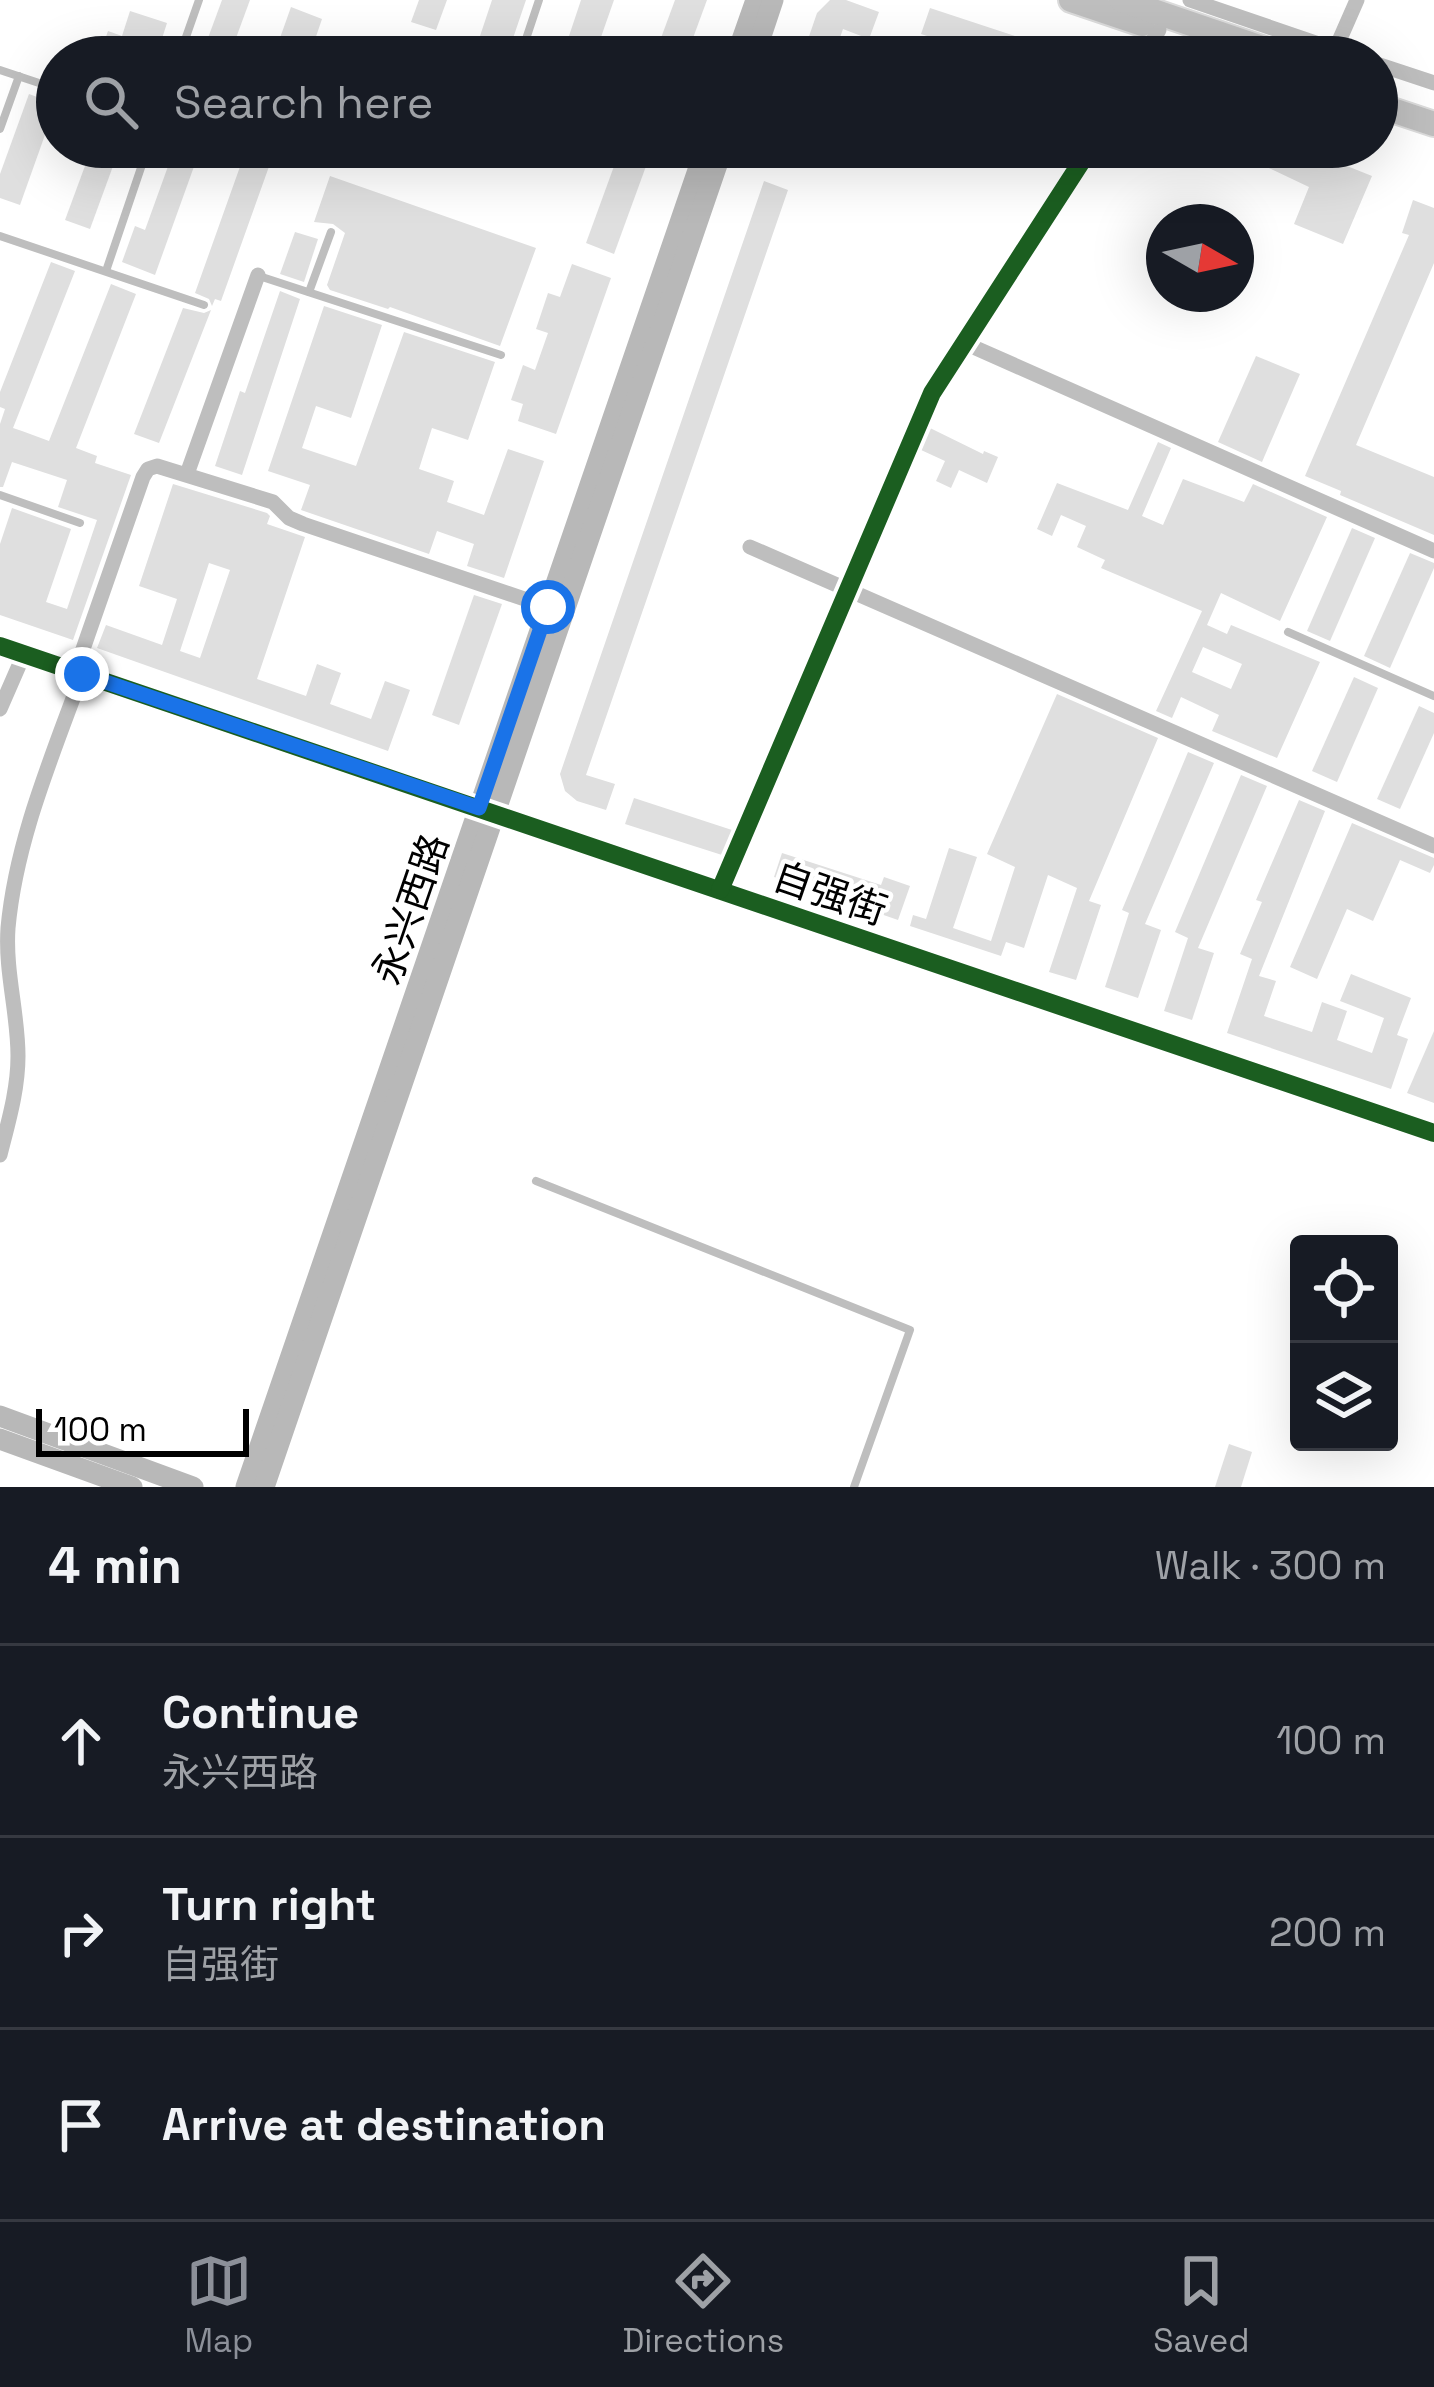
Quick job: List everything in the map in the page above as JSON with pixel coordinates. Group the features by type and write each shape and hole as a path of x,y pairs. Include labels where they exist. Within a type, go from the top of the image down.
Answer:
{"main road":[{"path":"743,36 756,0"},
{"path":"761,36 773,0"},
{"path":"1071,0 1177,36"},
{"path":"1120,0 1226,36"},
{"path":"1398,95 1434,107"},
{"path":"1398,112 1434,124"},
{"name":"永兴西路","path":"264,1487 487,811 548,607 699,168"},
{"name":"永兴西路","path":"246,1487 716,168"},
{"name":"自强街","path":"0,646 1434,1133"},
{"path":"0,1416 193,1487"},
{"path":"0,1439 132,1487"}],"street":[{"path":"1190,0 1288,36"},
{"path":"1341,36 1357,0"},
{"path":"1155,36 1159,30"},
{"path":"1398,71 1434,83"},
{"path":"720,890 932,393 1077,168"},
{"path":"187,474 258,275"},
{"path":"962,342 1434,551"},
{"path":"0,1155 18,1054 8,962 12,895 26,830 148,469 157,466 273,502 303,524 548,607"},
{"path":"750,547 1434,846"},
{"path":"0,709 24,654"}],"lane":[{"path":"186,36 199,0"},
{"path":"527,36 539,0"},
{"path":"0,70 36,82"},
{"path":"0,129 19,76"},
{"path":"106,271 141,168"},
{"path":"309,292 332,232"},
{"path":"0,236 204,305"},
{"path":"258,275 502,356"},
{"path":"0,495 80,523"},
{"path":"1288,632 1434,696"},
{"path":"536,1181 910,1330 854,1487"}],"building":[{"path":"222,0 250,0 237,36 209,36"},
{"path":"419,0 447,0 436,30 411,22"},
{"path":"492,0 526,0 514,36 480,36"},
{"path":"581,0 614,0 601,36 569,36"},
{"path":"675,0 707,0 694,36 662,36"},
{"path":"830,0 846,0 879,12 870,36 843,29 840,36 809,36 817,13"},
{"path":"291,7 322,19 316,36 281,36"},
{"path":"930,8 1015,36 927,36 921,34"},
{"path":"130,11 167,23 163,36 122,36"},
{"path":"29,94 36,97 36,160 20,205 0,198 0,174"},
{"path":"84,168 112,168 90,229 65,220"},
{"path":"167,168 193,168 155,275 122,262 135,226 145,230"},
{"path":"240,168 268,168 221,301 215,299 212,306 209,299 195,293"},
{"path":"613,168 645,168 614,254 586,243"},
{"path":"1269,168 1352,168 1372,176 1343,244 1294,224 1309,187"},
{"path":"330,176 536,248 500,346 330,290 327,285 345,233 333,224 314,222"},
{"path":"764,181 788,190 586,775 615,784 606,810 577,801 565,791 560,774"},
{"path":"1413,200 1434,208 1434,263 1356,445 1434,477 1434,535 1305,476 1409,235 1402,233"},
{"path":"295,232 318,239 304,282 280,274"},
{"path":"51,262 75,271 13,428 49,441 111,284 136,294 76,448 97,456 95,463 131,475 73,640 0,615 0,544 12,508 71,529 46,602 67,609 97,520 58,507 67,480 12,462 0,487 0,424 5,409 0,407 0,392"},
{"path":"572,264 611,278 556,434 518,421 523,404 511,400 523,365 535,370 548,333 536,329 548,293 560,297"},
{"path":"280,291 300,299 242,475 215,466"},
{"path":"324,306 382,325 351,418 316,406 302,448 356,466 404,332 495,362 468,440 432,428 419,469 454,481 447,502 484,515 508,449 544,461 504,578 467,566 474,544 437,531 429,554 301,510 310,485 268,471"},
{"path":"183,308 211,310 159,443 134,434"},
{"path":"1256,356 1300,374 1262,462 1218,442"},
{"path":"930,428 998,457 987,483 959,470 951,488 936,481 945,461 921,450"},
{"path":"1158,442 1171,448 1142,516 1163,525 1183,479 1244,502 1253,484 1327,517 1280,621 1221,593 1207,625 1227,634 1231,625 1320,662 1277,758 1212,731 1219,715 1181,697 1172,718 1156,711 1202,611 1101,568 1105,560 1077,547 1086,526 1061,515 1052,536 1037,529 1057,483 1128,510","holes":["1203,647 1242,664 1231,689 1192,672"]},
{"path":"173,484 267,513 267,524 305,537 257,679 306,696 317,664 341,673 330,704 371,719 385,681 410,690 388,751 97,648 106,625 162,645 177,599 139,586","holes":["209,563 230,570 200,658 180,651"]},
{"path":"1352,528 1375,538 1330,641 1307,631"},
{"path":"1410,553 1434,563 1434,568 1390,668 1364,656"},
{"path":"474,595 502,604 459,725 432,715"},
{"path":"1354,677 1378,688 1337,782 1312,771"},
{"path":"1057,694 1158,738 1089,901 1101,905 1076,980 1049,972 1077,888 1048,875 1024,948 1006,942 1001,956 910,926 913,915 926,919 949,848 977,857 953,928 991,941 1015,867 987,854"},
{"path":"1419,706 1434,713 1434,733 1400,809 1377,799"},
{"path":"1188,752 1214,763 1145,924 1161,930 1138,998 1105,987 1129,913 1122,910"},
{"path":"1241,775 1267,786 1198,948 1214,953 1192,1020 1164,1011 1188,938 1175,932"},
{"path":"634,798 732,830 722,855 625,824"},
{"path":"1299,800 1325,811 1259,976 1276,981 1264,1016 1312,1032 1322,1002 1347,1011 1337,1040 1372,1053 1384,1018 1340,1001 1351,974 1411,998 1397,1035 1408,1039 1391,1089 1227,1033 1252,959 1240,954 1262,902 1256,900"},
{"path":"1352,823 1434,858 1434,865 1430,873 1400,860 1373,921 1347,909 1317,979 1290,967"},
{"path":"782,853 881,885 884,877 910,886 898,920 774,877"},
{"path":"1434,1031 1434,1103 1407,1093"},
{"path":"1229,1444 1252,1452 1241,1487 1215,1487"}],"cycle path":[{"path":"720,890 932,393 1077,168"},
{"path":"0,646 1434,1133"}],"route":[{"path":"82,674 479,808 548,607"}]}
